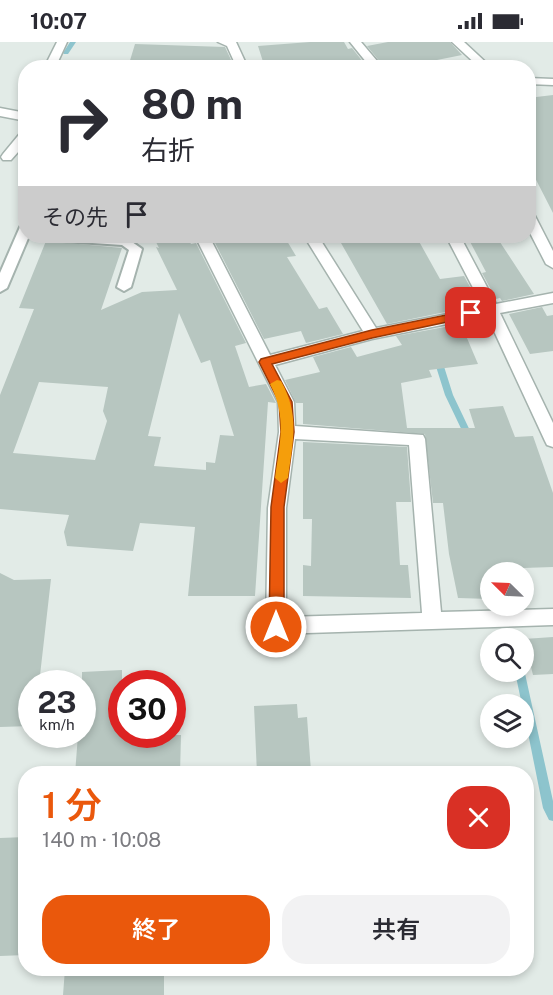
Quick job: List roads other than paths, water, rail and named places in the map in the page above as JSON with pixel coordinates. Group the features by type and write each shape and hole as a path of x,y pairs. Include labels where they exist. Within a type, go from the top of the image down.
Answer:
{"street":[{"path":"53,60 62,42"},
{"path":"223,42 231,43 239,60"},
{"path":"355,42 371,60"},
{"path":"457,42 478,60"},
{"path":"536,81 553,81"},
{"path":"0,112 18,115"},
{"path":"4,157 18,142"},
{"path":"536,231 553,264"},
{"path":"206,243 286,402 287,432 277,507 276,627 553,616"},
{"path":"314,243 372,334"},
{"path":"457,243 491,309 553,441"},
{"path":"265,362 372,334 553,298"},
{"path":"287,432 417,439 432,622"}],"lane":[{"path":"0,288 19,243"},
{"path":"124,287 136,249 128,243"}],"waterway":[{"path":"66,53 73,42"},
{"path":"437,357 449,395 470,439"},
{"path":"522,682 549,808 553,816"}]}
